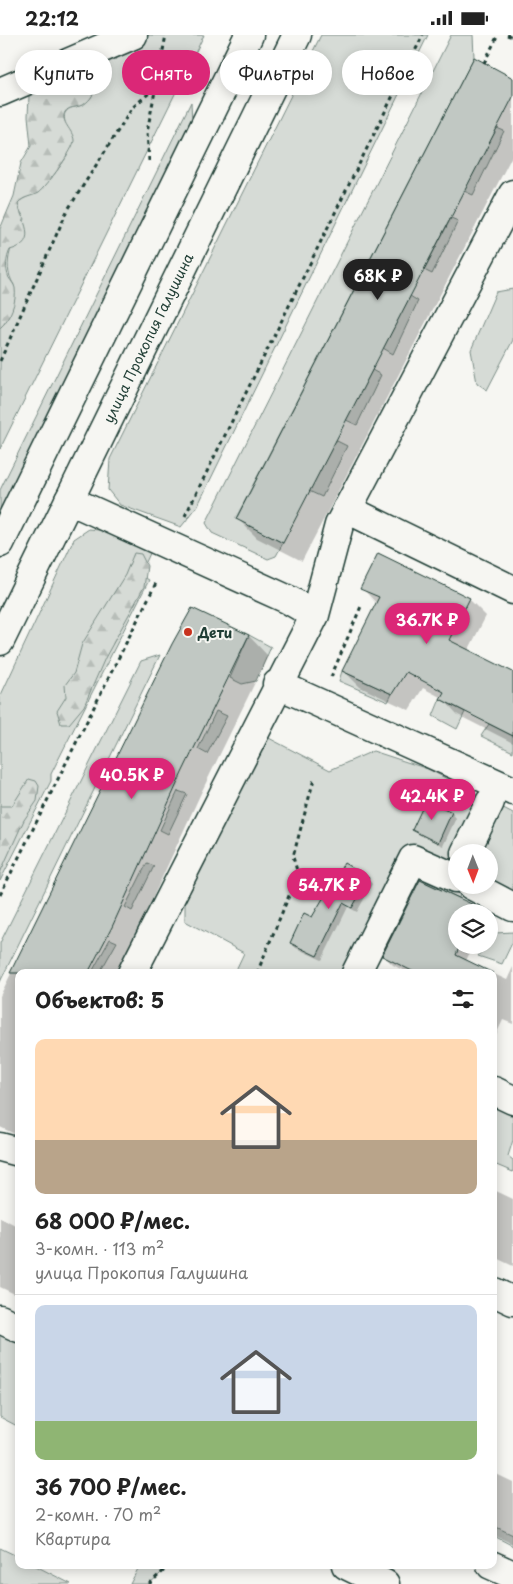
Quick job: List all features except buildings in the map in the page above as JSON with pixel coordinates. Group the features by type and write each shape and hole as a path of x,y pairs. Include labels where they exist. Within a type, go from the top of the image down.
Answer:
{"main road":[{"path":"0,93 133,35"},
{"path":"0,543 249,35"},
{"name":"улица Прокопия Галушина","path":"0,641 297,35"},
{"path":"134,969 277,684 315,615 339,525 513,194"},
{"path":"69,500 289,599 315,615"},
{"path":"347,509 513,590"},
{"path":"277,684 502,797 472,844"},
{"path":"362,969 413,859 448,873"},
{"path":"489,894 513,907"},
{"path":"497,1092 513,1100"},
{"path":"0,1147 15,1150"},
{"path":"497,1293 513,1301"},
{"path":"0,1319 15,1326"},
{"path":"497,1568 513,1575"},
{"path":"354,1569 385,1584"}],"path":[{"path":"163,50 166,35"},
{"path":"185,516 423,35"},
{"path":"484,63 498,35"},
{"path":"507,35 513,37"},
{"path":"0,361 67,211 133,107 147,95"},
{"path":"149,161 147,131 153,95"},
{"path":"0,895 156,583"},
{"path":"328,683 362,604"},
{"path":"259,969 298,874 292,857 314,779"},
{"path":"149,1584 166,1569"}],"green space":[{"path":"148,35 204,35 197,50 123,50"},
{"path":"321,35 428,35 421,50 342,50 342,95 399,95 197,507 181,527 120,505 108,490 110,459 291,95 332,95 332,50 314,50"},
{"path":"451,35 473,35 474,57 236,518 283,543 276,556 268,559 212,533 206,523 421,95 433,95 433,71"},
{"path":"122,51 122,95 174,95 0,449 0,328 5,323 14,285 10,277 8,260 13,243 25,219 18,203 41,190 67,157 69,149 65,113 71,108 87,102 92,95 112,95 112,57"},
{"path":"92,95 87,102 65,112 65,123 74,140 70,151 53,176 38,193 18,203 27,236 25,242 10,250 8,256 7,271 15,288 15,299 10,315 0,328 0,229 14,196 21,163 31,146 28,116 29,96"},
{"path":"191,102 192,122 0,511 0,490"},
{"path":"497,128 504,131 473,195 464,191"},
{"path":"451,218 458,221 432,274 424,270"},
{"path":"513,289 513,340 487,390 477,383 471,350 496,292"},
{"path":"410,296 418,301 393,354 383,348"},
{"path":"372,370 381,375 357,425 346,420"},
{"path":"335,440 347,446 322,497 309,491"},
{"path":"89,529 110,531 152,549 140,575 149,580 51,774 51,781 0,881 0,697 74,539"},
{"path":"134,553 141,554 147,566 144,587 105,658 84,706 69,724 61,724 57,711 66,697 65,685 74,673 82,644 125,575"},
{"path":"249,635 271,647 256,681 242,684 230,678"},
{"path":"160,655 0,982 0,943 141,661"},
{"path":"342,671 392,694 388,702 339,681"},
{"path":"440,699 465,712 457,729 433,716"},
{"path":"216,711 227,716 207,754 198,749"},
{"path":"489,724 513,736 513,752 481,736"},
{"path":"263,735 330,770 373,751 428,769 513,813 513,899 498,890 498,844 448,844 448,861 444,864 408,846 349,969 236,969 244,953 185,921 185,887"},
{"path":"29,779 36,781 39,786 37,801 24,820 0,873 0,806 12,806"},
{"path":"178,791 187,794 168,834 160,830"},
{"path":"147,863 154,866 132,911 125,907"},
{"path":"414,871 448,885 448,893 419,879 382,956 375,953"},
{"path":"451,894 460,894 459,898"},
{"path":"513,932 513,941 502,964 478,956 479,954 498,954 498,933"},
{"path":"110,939 117,942 102,969 94,969"},
{"path":"497,1107 513,1112 513,1140 508,1156 513,1160 513,1172 497,1165"},
{"path":"0,1322 15,1330 15,1425 0,1417"},
{"path":"497,1527 513,1535 513,1546 497,1538"},
{"path":"0,1548 15,1555 15,1569 42,1569 71,1584 0,1584"},
{"path":"138,1569 166,1569 149,1584 130,1584"}],"place":[{"name":"Дети","path":"188,632"}]}
